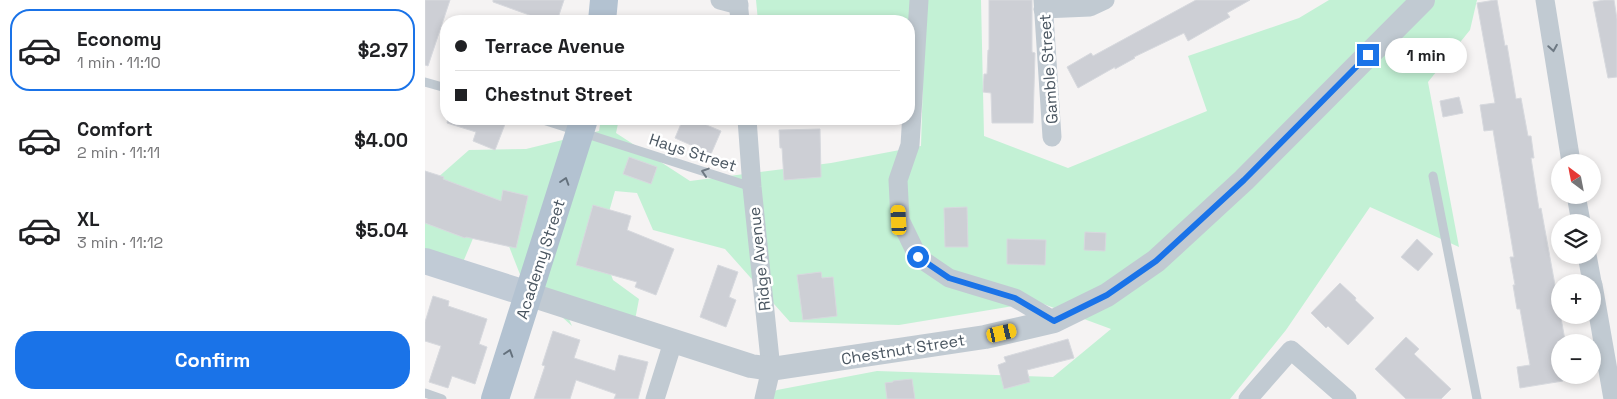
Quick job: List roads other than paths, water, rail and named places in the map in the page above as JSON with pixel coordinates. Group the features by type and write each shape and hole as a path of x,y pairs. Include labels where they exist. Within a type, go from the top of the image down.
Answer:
{"main road":[{"path":"603,15 604,0"},
{"name":"Academy Street","path":"495,399 583,125"},
{"name":"Chestnut Street","path":"425,261 528,294"}],"street":[{"path":"721,0 739,9"},
{"path":"915,64 919,0"},
{"path":"1043,4 1090,8 1105,0"},
{"name":"Chestnut Street","path":"528,294 673,342 751,366 771,369 985,337 1054,321 1107,295 1156,261 1244,180 1423,0"},
{"path":"1545,0 1570,154"},
{"name":"Gamble Street","path":"1043,4 1052,137"},
{"name":"Ridge Avenue","path":"747,125 751,187 771,369 764,399"},
{"path":"911,125 910,145 898,180 899,220 918,257 949,278 1015,298 1054,321"},
{"path":"1599,324 1613,399"},
{"path":"655,399 673,342"},
{"path":"1248,399 1291,350 1347,399"}],"lane":[{"path":"425,82 440,86"},
{"name":"Hays Street","path":"583,125 751,187"},
{"path":"1433,176 1477,399"},
{"path":"425,393 442,399"}]}
